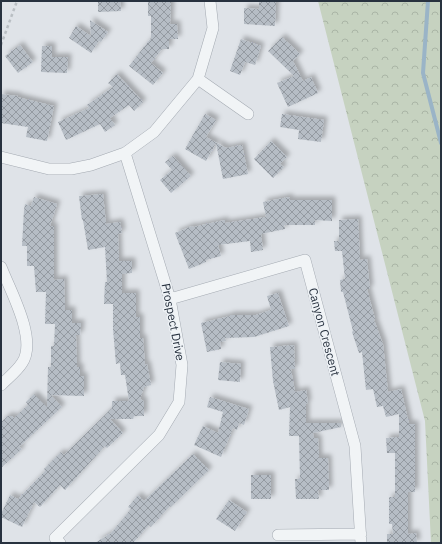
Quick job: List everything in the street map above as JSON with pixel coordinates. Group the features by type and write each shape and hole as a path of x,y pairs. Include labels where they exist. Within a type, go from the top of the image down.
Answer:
{"street":[{"path":"1,159 50,169 71,169 91,165 125,152 154,132 198,79 212,28 210,1"},
{"path":"198,79 248,114"},
{"name":"Prospect Drive","path":"60,543 55,538 159,435 179,402 182,365 170,299 125,152"},
{"name":"Canyon Crescent","path":"170,299 305,260 355,446 361,538"},
{"path":"1,267 26,328 28,346 23,362 1,385"},
{"path":"278,535 361,538"}],"path":[{"path":"1,46 17,1"}],"green space":[{"path":"318,1 441,1 441,543 431,543 425,421"}],"building":[{"path":"98,1 120,1 121,11 98,12"},
{"path":"148,1 171,1 170,24 177,24 178,39 169,39 169,49 162,49 151,63 163,73 153,85 129,66 151,38 151,16 148,16"},
{"path":"259,1 276,1 275,26 244,24 244,8 259,9"},
{"path":"90,20 108,32 101,42 99,41 91,53 69,38 76,26 91,36"},
{"path":"282,37 300,54 293,61 303,81 311,77 318,93 288,107 277,83 294,76 268,51"},
{"path":"241,39 261,46 255,65 245,62 240,75 230,71"},
{"path":"20,45 33,62 18,73 5,56"},
{"path":"42,46 52,46 52,57 68,57 67,73 41,72"},
{"path":"117,74 143,102 134,111 129,105 110,118 115,125 105,132 100,124 66,140 58,122 89,108 87,105 113,87 108,83"},
{"path":"1,94 18,96 17,97 54,106 47,141 26,137 28,127 1,123"},
{"path":"205,114 216,120 206,137 226,148 242,145 248,174 223,179 216,143 206,161 185,149"},
{"path":"282,114 324,120 321,142 298,139 299,130 280,127"},
{"path":"271,141 287,157 280,164 284,167 273,178 254,159"},
{"path":"173,156 191,176 171,193 160,180 172,170 165,162"},
{"path":"103,194 106,224 120,222 122,233 118,234 119,261 132,261 132,273 122,274 122,293 136,293 136,317 140,317 140,338 143,338 145,365 147,364 151,385 144,387 140,399 144,401 144,416 134,416 133,419 110,419 123,433 107,448 105,446 65,490 60,485 40,507 34,502 22,527 1,517 10,495 18,499 61,452 64,455 112,408 112,401 129,401 125,375 121,375 120,363 116,364 113,329 113,304 104,304 105,282 107,282 105,247 88,250 79,196"},
{"path":"34,197 57,204 50,226 54,226 54,280 64,279 65,310 72,310 72,323 81,323 80,335 76,335 77,367 80,367 80,376 84,376 84,396 51,395 62,407 19,447 22,449 1,468 1,422 8,416 12,416 14,418 28,405 26,402 34,394 47,407 48,367 51,367 51,346 54,346 55,324 45,324 46,292 36,292 34,266 27,266 27,246 22,246 25,204 31,206"},
{"path":"289,197 290,200 332,200 332,221 315,220 315,225 284,225 285,229 261,234 263,250 251,252 250,241 218,245 221,256 206,260 206,262 189,269 175,233 192,226 225,220 225,223 266,217 263,202"},
{"path":"358,219 360,260 367,259 370,289 367,289 374,320 383,344 388,392 401,389 409,424 415,424 415,492 408,492 408,534 416,533 417,543 387,543 387,534 393,534 392,524 389,524 389,497 395,497 395,453 387,453 386,438 399,437 399,414 386,417 383,406 377,407 373,389 366,390 362,352 359,353 352,332 343,292 341,292 340,280 345,279 342,251 335,251 334,241 339,241 339,220"},
{"path":"278,293 289,326 254,337 225,338 226,341 220,342 221,349 207,352 201,323 230,315 256,315 271,310 267,296"},
{"path":"294,345 295,369 291,369 295,392 306,390 308,403 306,404 306,423 341,423 341,427 313,433 314,438 318,438 319,458 328,458 329,490 318,490 319,499 296,499 295,479 300,479 299,436 289,436 290,407 279,410 273,381 270,347"},
{"path":"220,362 241,364 240,382 218,380"},
{"path":"210,397 249,409 244,425 239,423 237,430 233,428 221,457 194,445 203,426 218,433 223,412 207,407"},
{"path":"193,454 209,470 171,507 170,506 151,527 149,525 133,543 95,543 111,533 131,509 128,507 138,495 144,501"},
{"path":"251,475 271,475 271,499 251,499"},
{"path":"229,500 247,512 235,531 216,519"}],"waterway":[{"path":"428,1 423,73 441,143"}]}
